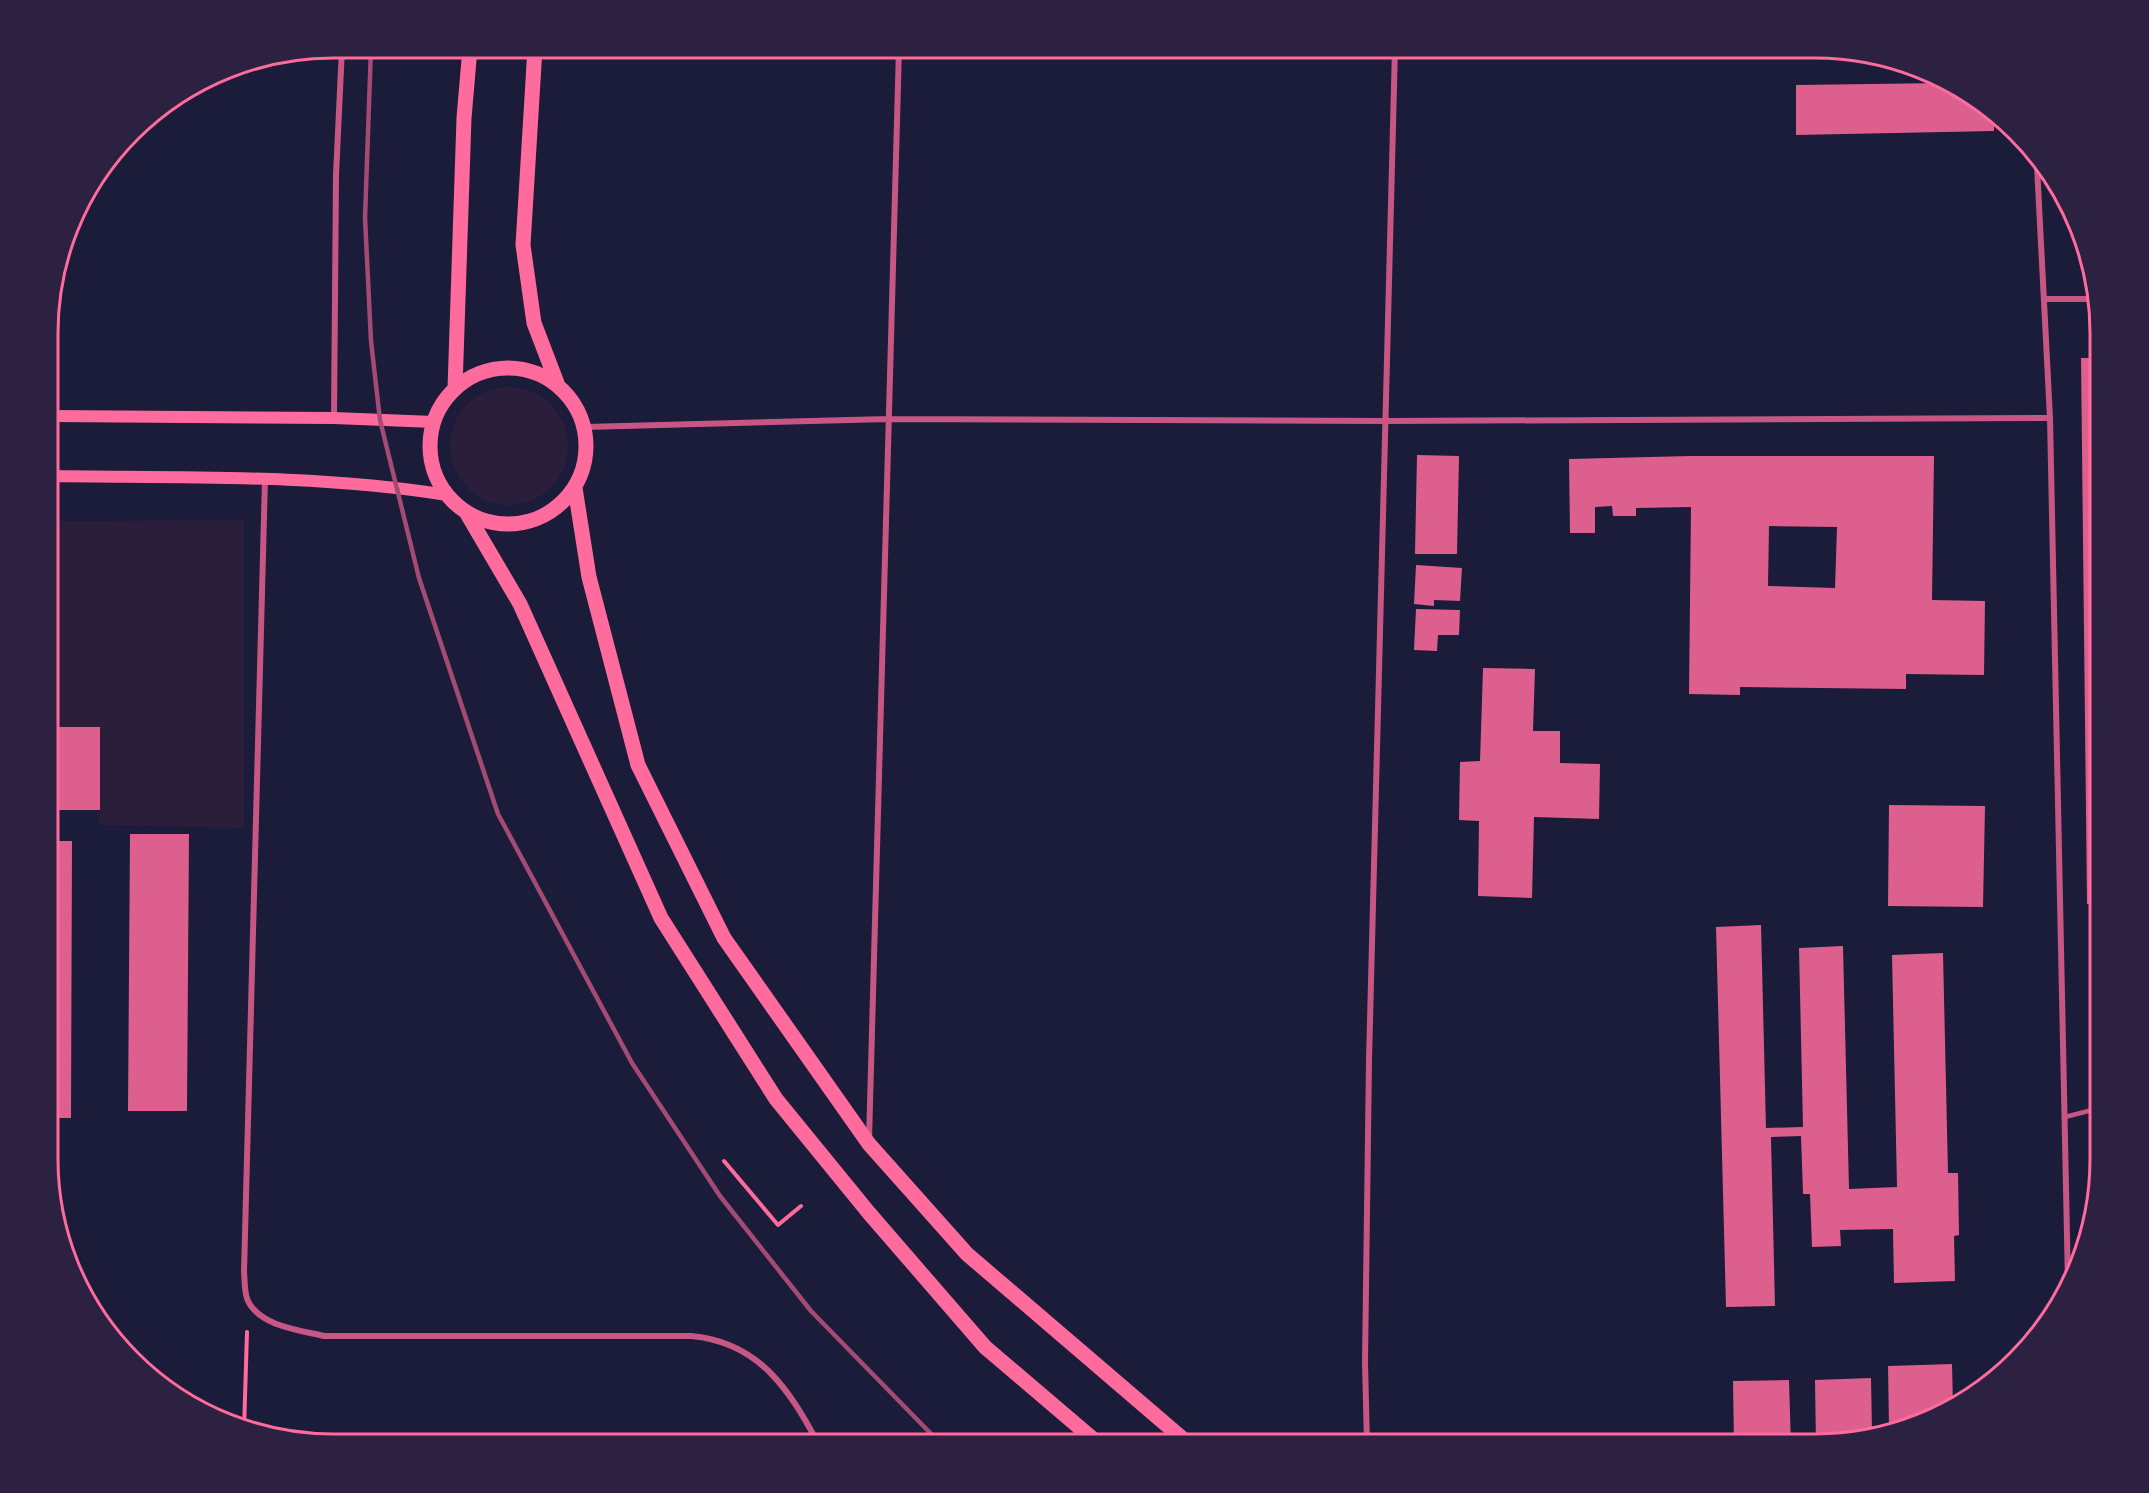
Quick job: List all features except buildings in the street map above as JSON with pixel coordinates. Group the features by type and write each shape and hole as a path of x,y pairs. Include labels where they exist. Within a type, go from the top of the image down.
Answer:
{"main road":[{"path":"455,389 464,118 469,58"},
{"path":"534,58 523,245 534,323 557,383"},
{"path":"466,513 488,523 513,524 537,519 559,506 575,488 586,460 585,427 568,394 557,383 530,370 503,367 477,374 455,389 442,404 434,422 430,447 434,473 447,495 466,513 520,604 661,918 776,1099 869,1213 986,1347 1087,1434"},
{"path":"58,416 334,418 434,422"},
{"path":"58,476 265,479 394,486 447,495"},
{"path":"575,488 589,577 639,765 724,938 869,1144 967,1254 1177,1434"}],"street":[{"path":"334,418 336,175 342,58"},
{"path":"869,1144 899,58"},
{"path":"1366,1434 1369,1060 1395,58"},
{"path":"2037,171 2050,418 2068,1270"},
{"path":"2045,299 2088,299"},
{"path":"585,427 888,419 1387,421 2050,418"},
{"path":"265,479 243,1272 248,1300 260,1316 288,1328 324,1336 691,1336 716,1338 735,1345 764,1367 797,1405 813,1434"}],"lane":[{"path":"2065,1117 2090,1110"}],"path":[{"path":"724,1161 778,1225 801,1206"},
{"path":"244,1420 248,1300"}],"shaded area":[{"path":"509,387 532,392 551,404 563,423 568,446 563,469 551,488 532,500 509,505 486,500 467,488 455,469 450,446 455,423 467,404 486,392"},
{"path":"244,520 244,828 99,825 100,810 58,740 58,521"}],"railway":[{"path":"371,58 365,218 371,341 380,420 419,578 498,814 632,1063 720,1196 811,1311 931,1434"}]}
